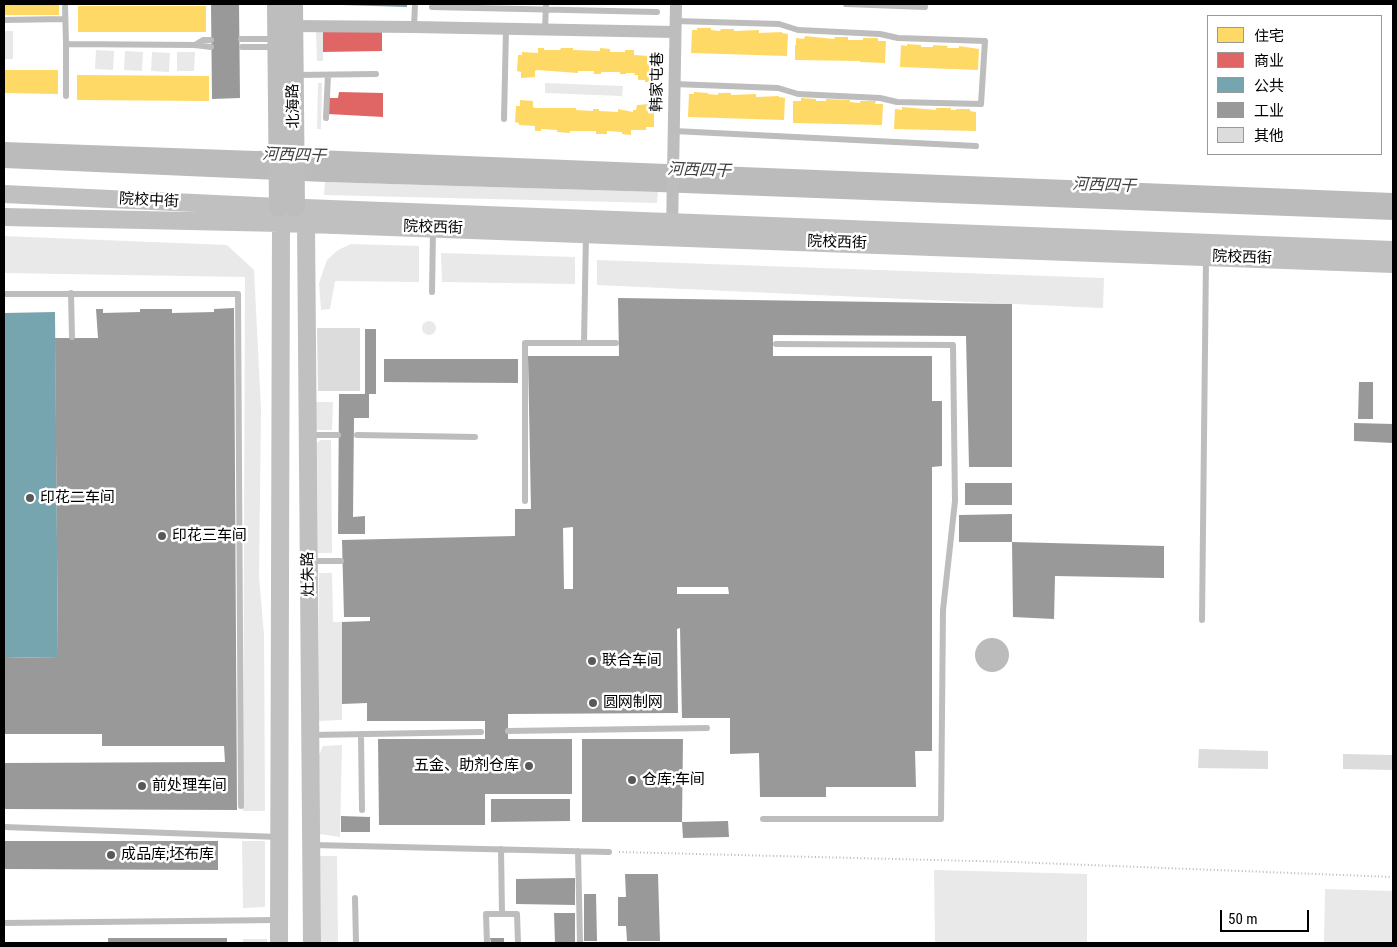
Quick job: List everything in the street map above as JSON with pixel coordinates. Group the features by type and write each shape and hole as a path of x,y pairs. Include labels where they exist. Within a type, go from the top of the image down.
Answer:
{"main road":[{"name":"北海路","path":"277,4 277,43 286,147 286,185 290,215"},
{"name":"北海路","path":"286,147 293,75 293,4"},
{"name":"院校中街","path":"4,194 290,215"},
{"name":"院校中街","path":"4,217 290,215"},
{"name":"院校西街","path":"290,215 433,228 586,234 672,230 1393,250"},
{"name":"院校西街","path":"290,215 672,230 1206,257 1393,264"},
{"name":"灶朱路","path":"290,215 307,434 312,943"},
{"name":"灶朱路","path":"279,943 290,215"}],"street":[{"name":"韩家屯巷","path":"672,230 676,4"},
{"path":"293,26 545,30 675,27"}],"lane":[{"path":"65,4 66,96"},
{"path":"414,27 415,4"},
{"path":"846,4 925,6"},
{"path":"432,6 546,6 657,12"},
{"path":"545,30 546,6"},
{"path":"4,20 65,20"},
{"path":"674,84 778,88 798,94 880,98 897,102 981,104 985,41 898,38 880,34 798,30 779,24 675,27"},
{"path":"504,119 506,29"},
{"path":"241,39 277,43"},
{"path":"66,44 195,44 203,40 211,44"},
{"path":"242,47 277,43"},
{"path":"293,75 376,74"},
{"path":"326,118 328,75"},
{"path":"674,131 976,146"},
{"path":"432,292 433,228"},
{"path":"584,343 586,234"},
{"path":"1202,620 1206,257"},
{"path":"71,293 72,337"},
{"path":"4,294 238,294 241,806"},
{"path":"525,501 526,343 616,343"},
{"path":"763,819 941,819 943,610 955,501 953,345 776,344"},
{"path":"307,434 338,435"},
{"path":"357,435 475,437"},
{"path":"308,561 341,561"},
{"path":"508,731 707,728"},
{"path":"310,735 481,732"},
{"path":"361,734 362,810"},
{"path":"4,827 280,837"},
{"path":"312,845 609,852"},
{"path":"501,849 502,914"},
{"path":"578,851 580,943"},
{"path":"355,898 356,943"},
{"path":"487,943 486,914 517,914 518,943"},
{"path":"4,923 279,920"}],"path":[{"path":"609,852 1004,862 1393,877"}],"shaded area":[{"path":"4,31 13,31 13,59 4,59"},
{"path":"316,32 323,32 323,61 317,61"},
{"path":"96,50 114,51 113,70 95,69"},
{"path":"125,51 143,52 142,71 124,70"},
{"path":"152,52 170,53 169,72 151,71"},
{"path":"177,52 195,52 194,71 177,71"},
{"path":"318,83 322,83 321,129 317,129"},
{"path":"545,83 623,86 622,96 545,93"},
{"path":"325,182 658,192 657,203 324,195"},
{"path":"4,236 227,245 254,270 261,409 259,577 264,635 265,811 243,811 245,277 4,273"},
{"path":"351,244 419,246 419,282 335,281 330,309 321,310 319,283 327,260 338,250"},
{"path":"441,253 575,257 575,284 442,282"},
{"path":"597,260 1104,278 1103,308 597,285"},
{"path":"426,321 432,321 436,328 432,335 426,335 422,331 422,325"},
{"path":"315,402 333,402 332,430 315,430"},
{"path":"320,440 331,440 332,553 318,553 317,443"},
{"path":"319,573 332,573 333,622 342,622 342,720 319,721"},
{"path":"342,745 340,837 320,834 319,755 323,746"},
{"path":"242,841 265,841 265,907 243,908"},
{"path":"320,856 337,856 338,943 321,943"},
{"path":"934,870 1087,874 1087,943 935,943"},
{"path":"1325,889 1393,891 1393,943 1324,943"},
{"path":"243,939 267,939 267,943 243,943"}],"water":[{"name":"河西四干","path":"4,142 256,151 316,150 1393,193 1393,220 658,192 325,182 4,168"},
{"path":"992,638 999,639 1004,643 1008,648 1008,662 1004,667 999,671 992,672 985,671 980,667 976,662 975,655 976,648 980,643 985,639"}],"building: 住宅":[{"path":"4,4 59,4 59,15 4,15"},
{"path":"78,6 206,6 206,32 78,32"},
{"path":"697,28 711,28 711,30 720,31 721,29 734,29 734,31 759,30 759,33 782,32 788,34 787,56 691,53 692,30 697,30"},
{"path":"805,36 834,39 835,37 848,37 848,40 878,38 878,41 886,41 885,63 795,60 796,38 804,39"},
{"path":"907,44 921,45 921,47 933,47 933,45 948,46 947,48 959,48 959,46 979,49 978,70 900,67 901,45 907,46"},
{"path":"538,48 544,48 544,50 573,48 573,50 600,51 600,48 610,49 610,52 634,50 634,55 649,56 649,59 657,59 656,76 652,75 652,82 645,82 645,80 638,80 638,75 634,75 635,73 601,72 601,74 594,74 594,71 578,71 578,73 537,70 535,71 535,77 521,78 521,72 517,71 518,55 522,55 522,52 538,53"},
{"path":"4,70 58,70 58,94 4,93"},
{"path":"77,75 209,76 209,101 77,100"},
{"path":"694,92 718,95 718,93 731,93 731,95 756,94 756,97 779,96 785,98 784,120 688,117 689,94 694,94"},
{"path":"801,98 816,99 816,101 826,101 826,99 850,100 850,102 860,103 860,101 876,101 875,104 883,104 882,125 793,123 793,101 801,101"},
{"path":"520,100 533,101 533,107 535,108 576,108 576,110 593,111 593,109 599,109 599,111 618,112 618,109 633,112 633,110 636,110 637,105 651,104 651,111 654,111 654,127 646,127 646,130 631,130 631,135 607,131 607,134 596,134 596,131 570,131 570,133 541,129 541,131 535,131 535,126 519,125 519,123 515,122 516,106 520,106"},
{"path":"902,107 936,110 936,108 951,108 951,110 970,109 970,111 976,112 976,131 894,129 895,109 902,110"}],"building: 商业":[{"path":"323,32 382,32 382,51 323,52"},
{"path":"339,92 383,93 383,117 328,114 328,98 338,98"}],"building: 公共":[{"path":"407,4 407,7 342,5"},
{"name":"印花二车间","path":"55,312 58,657 4,658 4,313"}],"building: 工业":[{"path":"211,4 239,4 240,98 212,99"},
{"path":"618,298 1012,304 1012,467 969,467 966,336 773,335 773,356 932,356 932,401 942,401 942,466 932,467 932,751 915,751 916,787 826,787 826,797 760,797 759,753 730,754 730,718 682,718 680,628 677,629 678,713 508,714 508,739 572,739 572,794 485,794 485,825 379,825 378,739 485,739 485,721 367,721 367,703 342,704 342,622 370,621 370,617 344,617 342,540 515,536 515,509 531,509 528,356 619,356","holes":["573,527 573,589 564,589 563,528","677,587 728,587 729,594 677,594"]},
{"path":"234,308 237,810 4,809 4,763 225,762 224,746 102,746 102,734 4,734 4,658 58,657 55,338 98,338 96,309 103,309 103,313 140,312 140,309 172,309 172,313 214,312 214,309"},
{"path":"365,329 376,329 376,394 369,394 369,418 354,418 353,517 365,516 365,534 338,534 339,394 365,394"},
{"path":"384,359 518,359 518,383 384,382"},
{"path":"1359,382 1373,382 1373,419 1358,419"},
{"path":"1354,423 1393,424 1393,443 1354,441"},
{"path":"965,483 1012,483 1012,505 965,505"},
{"path":"1012,514 1012,542 959,542 959,515"},
{"path":"1012,542 1164,546 1164,578 1055,576 1054,619 1013,617"},
{"name":"仓库;车间","path":"582,739 683,739 682,822 582,822"},
{"path":"491,799 570,799 570,821 491,822"},
{"path":"341,816 370,817 370,832 341,832"},
{"path":"728,821 729,837 683,838 682,822"},
{"name":"成品库;坯布库","path":"4,841 218,841 218,870 4,869"},
{"path":"625,874 658,874 660,941 627,941 626,926 618,926 618,897 626,897"},
{"path":"575,878 575,905 516,904 516,879"},
{"path":"584,894 596,894 597,941 584,941"},
{"path":"554,913 575,913 575,943 555,943"},
{"path":"108,938 227,938 227,943 108,943"},
{"path":"490,938 504,938 504,943 491,943"}],"building: 其他":[{"path":"317,328 360,328 360,391 318,391"},
{"path":"1199,749 1268,751 1268,769 1198,768"},
{"path":"1343,754 1393,755 1393,770 1343,769"}],"place":[{"name":"印花二车间","path":"30,498"},
{"name":"印花三车间","path":"162,536"},
{"name":"联合车间","path":"592,661"},
{"name":"圆网制网","path":"593,703"},
{"name":"五金、助剂仓库","path":"529,766"},
{"name":"仓库;车间","path":"632,780"},
{"name":"前处理车间","path":"142,786"},
{"name":"成品库;坯布库","path":"111,855"}]}
